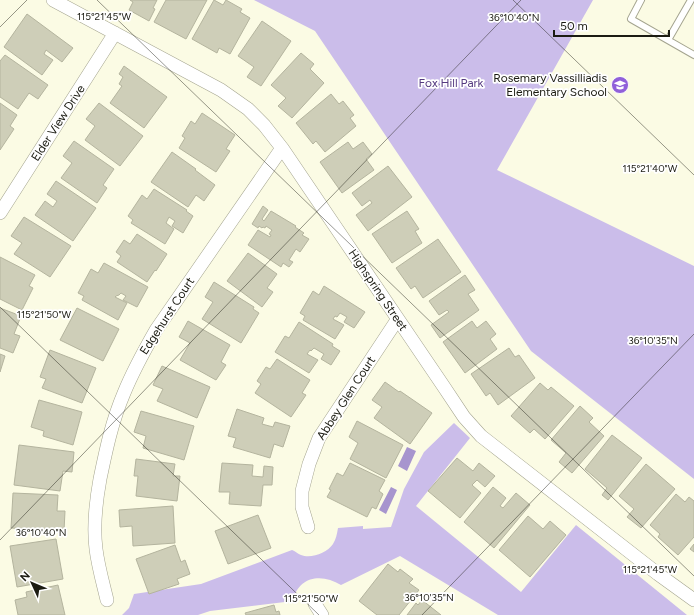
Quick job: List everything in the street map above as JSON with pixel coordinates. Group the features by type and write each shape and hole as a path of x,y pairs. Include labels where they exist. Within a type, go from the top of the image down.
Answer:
{"street":[{"name":"Highspring Street","path":"53,0 221,90 248,109 264,125 282,148 464,417 481,436 658,574 694,600"},
{"name":"Elder View Drive","path":"0,213 115,33"},
{"name":"Edgehurst Court","path":"107,600 96,549 95,527 98,494 106,449 124,393 138,361 156,330 282,148"},
{"name":"Abbey Glen Court","path":"308,527 302,507 302,491 309,464 319,438 397,320"}],"lane":[{"path":"641,0 631,18 694,54"},
{"path":"668,40 691,0"}],"green space":[{"name":"Fox Hill Park","path":"254,0 593,0 497,170 694,266 694,479 531,351 315,31"},
{"path":"454,423 470,438 416,506 521,592 576,525 687,615 498,615 400,556 341,585 326,579 312,579 300,586 293,601 210,611 198,615 122,615 129,608 134,594 201,584 292,550 300,555 314,556 327,550 333,544 338,528 363,526 363,529 391,527 404,489 424,452"}],"shaded area":[{"path":"407,447 416,451 407,471 398,466"},
{"path":"391,487 397,490 386,514 379,510"}],"building":[{"path":"130,0 157,0 153,8 155,9 149,21 129,10 133,2"},
{"path":"166,0 207,0 186,39 154,22"},
{"path":"214,0 223,5 226,0 242,9 240,12 250,18 230,54 219,48 217,53 192,39"},
{"path":"27,14 73,48 62,62 46,50 44,54 53,60 42,75 4,47"},
{"path":"262,21 291,41 261,86 247,77 254,67 238,56"},
{"path":"301,53 314,64 310,69 324,83 292,118 278,106 286,98 271,85"},
{"path":"5,55 48,85 38,99 29,93 18,109 0,97 0,61"},
{"path":"124,66 167,97 144,128 110,103 122,86 119,84 123,77 119,74"},
{"path":"331,94 339,104 343,101 354,115 350,118 356,126 325,152 316,141 313,144 296,123"},
{"path":"0,103 17,115 10,126 14,129 0,150"},
{"path":"99,103 143,136 120,166 85,140 95,126 86,119"},
{"path":"202,113 235,135 226,149 230,151 216,172 179,148 185,138 182,136 191,121 195,124"},
{"path":"74,141 114,169 103,185 107,188 97,203 61,178 72,163 63,156"},
{"path":"348,142 353,149 363,142 372,154 366,159 374,170 342,193 320,162"},
{"path":"172,152 215,185 204,201 196,195 188,207 151,182"},
{"path":"388,166 412,197 368,231 356,215 372,203 370,200 362,206 352,193"},
{"path":"56,181 96,208 73,241 35,215 45,201 53,207 57,201 47,194"},
{"path":"154,189 187,210 186,211 193,216 183,233 172,226 175,221 169,217 166,223 174,229 165,244 131,223 133,220 128,216 142,195 147,199"},
{"path":"263,206 268,210 262,219 264,221 271,211 296,226 295,227 304,233 302,235 309,239 300,252 296,249 289,260 293,262 289,267 283,263 281,267 248,245 258,230 270,237 271,235 269,234 272,230 266,226 265,228 262,228 259,226 258,228 252,224"},
{"path":"407,211 419,229 415,231 422,243 392,263 372,234"},
{"path":"24,217 71,246 50,277 14,254 22,243 11,236"},
{"path":"137,234 167,254 147,282 117,262 121,256 116,252 124,240 130,244"},
{"path":"438,239 461,272 423,298 415,286 411,289 396,268"},
{"path":"248,253 277,274 267,288 273,292 262,307 227,281"},
{"path":"0,257 35,275 29,286 33,288 22,310 0,299"},
{"path":"104,263 148,287 137,307 123,300 126,296 121,293 115,297 127,303 118,320 82,300 84,296 78,293 91,269 98,273"},
{"path":"465,275 475,290 468,294 479,310 440,338 431,325 449,312 447,310 439,315 429,301"},
{"path":"214,282 254,307 253,309 259,313 241,343 202,319 213,302 205,297"},
{"path":"324,286 365,312 354,328 344,322 347,317 340,313 337,317 335,316 333,319 344,325 335,339 303,320 305,316 300,313 313,291 319,295"},
{"path":"0,308 21,316 14,334 20,336 13,353 0,348"},
{"path":"77,308 119,329 103,361 60,340"},
{"path":"188,321 230,345 221,362 226,365 216,380 180,360 190,343 179,337"},
{"path":"472,321 477,328 486,321 496,334 490,339 497,349 465,373 443,342"},
{"path":"299,322 333,344 332,346 340,351 331,365 321,359 324,354 314,348 307,354 318,360 309,373 275,352 285,336 289,338"},
{"path":"509,348 515,357 519,355 535,378 498,405 490,393 486,396 471,374"},
{"path":"50,350 96,368 82,403 42,388 46,379 40,377"},
{"path":"0,354 5,356 0,372"},
{"path":"277,359 310,380 302,393 306,395 291,417 255,393 261,384 257,381 266,367 270,369"},
{"path":"162,366 210,387 197,418 157,401 163,389 153,385"},
{"path":"385,382 432,413 410,444 374,418 382,407 372,400"},
{"path":"540,383 548,390 551,387 574,406 545,439 534,429 530,433 511,416"},
{"path":"39,400 82,412 73,445 43,436 44,431 31,427"},
{"path":"580,406 593,418 589,422 604,436 572,473 559,462 566,453 551,440"},
{"path":"237,409 264,418 262,424 273,427 275,422 290,426 283,447 274,444 270,458 233,447 236,438 228,436"},
{"path":"141,411 194,426 184,460 143,448 146,436 134,432"},
{"path":"357,421 403,445 386,478 350,459 358,443 349,437"},
{"path":"612,435 642,458 608,500 602,495 607,488 585,469"},
{"path":"19,445 74,452 72,472 63,471 60,491 14,485"},
{"path":"457,458 473,471 479,463 495,476 485,487 477,480 472,485 481,493 460,518 428,491"},
{"path":"136,459 175,464 173,476 180,476 177,501 136,496 138,476 134,476"},
{"path":"222,463 253,465 252,476 263,477 264,466 273,467 272,485 263,485 261,506 229,504 230,492 219,492"},
{"path":"350,463 385,480 379,491 383,494 376,509 372,507 367,517 327,497 331,490 329,489 337,473 343,476"},
{"path":"646,464 675,489 641,528 627,517 634,509 619,496"},
{"path":"493,487 506,498 500,506 503,508 516,493 530,505 494,548 464,522"},
{"path":"13,493 58,495 57,511 65,511 64,531 11,528"},
{"path":"676,494 685,502 689,497 694,501 694,537 678,555 658,537 660,534 650,525"},
{"path":"173,506 175,543 133,546 132,526 120,527 119,510"},
{"path":"258,515 271,548 228,564 215,531"},
{"path":"528,516 543,529 550,521 566,535 530,577 499,550"},
{"path":"56,539 63,579 17,587 10,546"},
{"path":"694,544 694,552 690,549"},
{"path":"175,545 181,562 185,560 190,574 177,579 179,584 149,594 136,559"},
{"path":"388,564 398,572 400,569 413,579 409,583 419,590 399,615 377,615 359,601"},
{"path":"58,585 65,615 18,615 15,600 27,597 26,592"},
{"path":"422,600 441,615 407,615 416,603 418,605"},
{"path":"274,605 276,612 279,611 280,615 246,615 245,613"}],"place":[{"name":"Rosemary Vassilliadis Elementary School","path":"620,85"}]}
